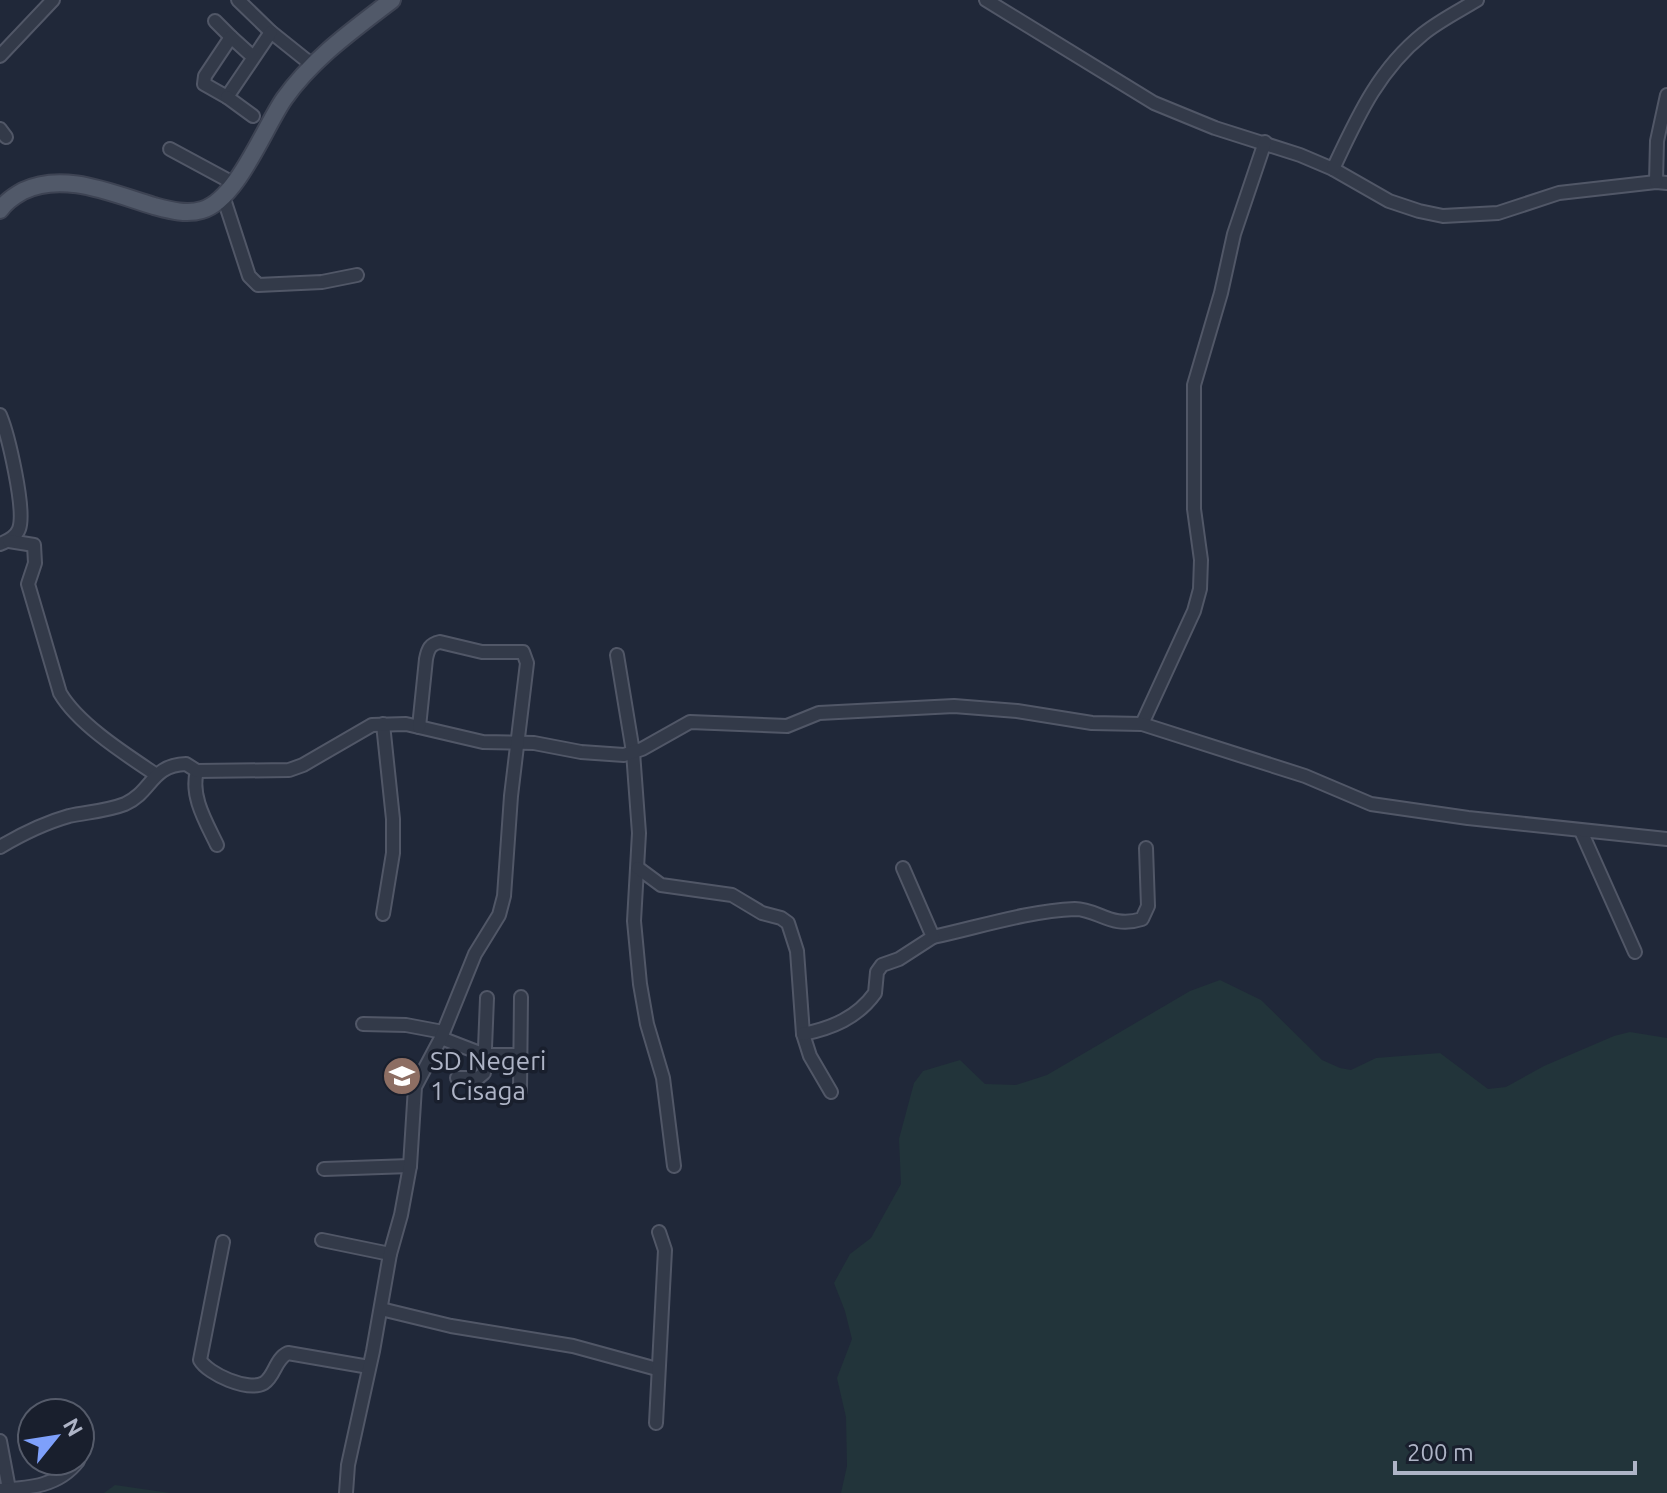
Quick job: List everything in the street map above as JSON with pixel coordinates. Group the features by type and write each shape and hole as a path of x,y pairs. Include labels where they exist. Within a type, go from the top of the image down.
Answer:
{"main road":[{"path":"0,210 15,196 37,185 70,183 181,212 211,206 228,190 282,103 311,64 392,0"}],"street":[{"path":"0,56 53,0"},
{"path":"238,0 311,64"},
{"path":"986,0 1154,103 1333,169 1389,201 1443,216 1498,213 1559,193 1661,182 1657,141 1667,95"},
{"path":"1333,169 1364,101 1383,76 1423,34 1477,0"},
{"path":"215,21 252,56"},
{"path":"227,97 271,32"},
{"path":"231,37 203,82 253,116"},
{"path":"1142,724 1194,611 1200,589 1201,560 1194,509 1194,385 1221,293 1234,234 1265,142"},
{"path":"170,149 228,190 249,276 258,285 322,282 357,275"},
{"path":"0,415 9,439 20,516 19,529 4,543"},
{"path":"4,543 34,545 35,563 28,584 65,701 97,731 155,774"},
{"path":"346,1493 348,1465 410,1166 414,1092 442,1035 475,954 499,915 504,896 527,663 525,656 519,650 482,652 434,643 426,659 419,727"},
{"path":"617,655 633,752 639,833 634,921 640,984 647,1024 663,1078 674,1166"},
{"path":"0,847 51,822 125,804 142,792 155,774 177,764 186,764 197,771 296,768 372,725 406,724 483,742 517,742 624,755 690,722 787,726 819,713 954,706 1017,711 1092,723 1142,724 1305,776 1371,804 1667,839"},
{"path":"383,724 393,819 393,853 383,914"},
{"path":"197,771 195,788 199,806 217,845"},
{"path":"1581,831 1635,952"},
{"path":"803,1034 833,1028 844,1022 875,993 877,972 882,965 899,959 933,937 1045,912 1080,909 1107,920 1134,922 1142,919 1148,906 1146,848"},
{"path":"638,868 661,885 732,895 762,913 788,923 797,951 803,1034 810,1056 831,1092"},
{"path":"903,868 933,937"},
{"path":"520,1091 521,997"},
{"path":"457,1078 483,1075 487,998"},
{"path":"363,1024 406,1025 442,1035 485,1055 520,1055"},
{"path":"324,1169 410,1166"},
{"path":"656,1423 665,1250 659,1232"},
{"path":"322,1240 390,1254"},
{"path":"223,1242 200,1360 208,1370 224,1378 256,1385 265,1382 281,1357 288,1353 369,1367"},
{"path":"381,1309 451,1326 573,1346 657,1369"},
{"path":"0,1441 4,1489 55,1482 62,1477"}],"shaded area":[{"path":"1220,980 1261,1000 1322,1060 1340,1068 1351,1070 1376,1058 1440,1053 1488,1089 1506,1087 1544,1066 1614,1036 1630,1032 1667,1038 1667,1493 841,1493 847,1466 846,1417 837,1378 852,1339 834,1283 850,1254 871,1238 901,1184 899,1139 914,1083 923,1071 960,1060 985,1084 1016,1085 1047,1075 1190,991"},
{"path":"406,1060 417,1061 411,1096 403,1095"},
{"path":"115,1485 170,1493 104,1493"}],"place":[{"name":"SD Negeri 1 Cisaga","path":"402,1076"}]}
